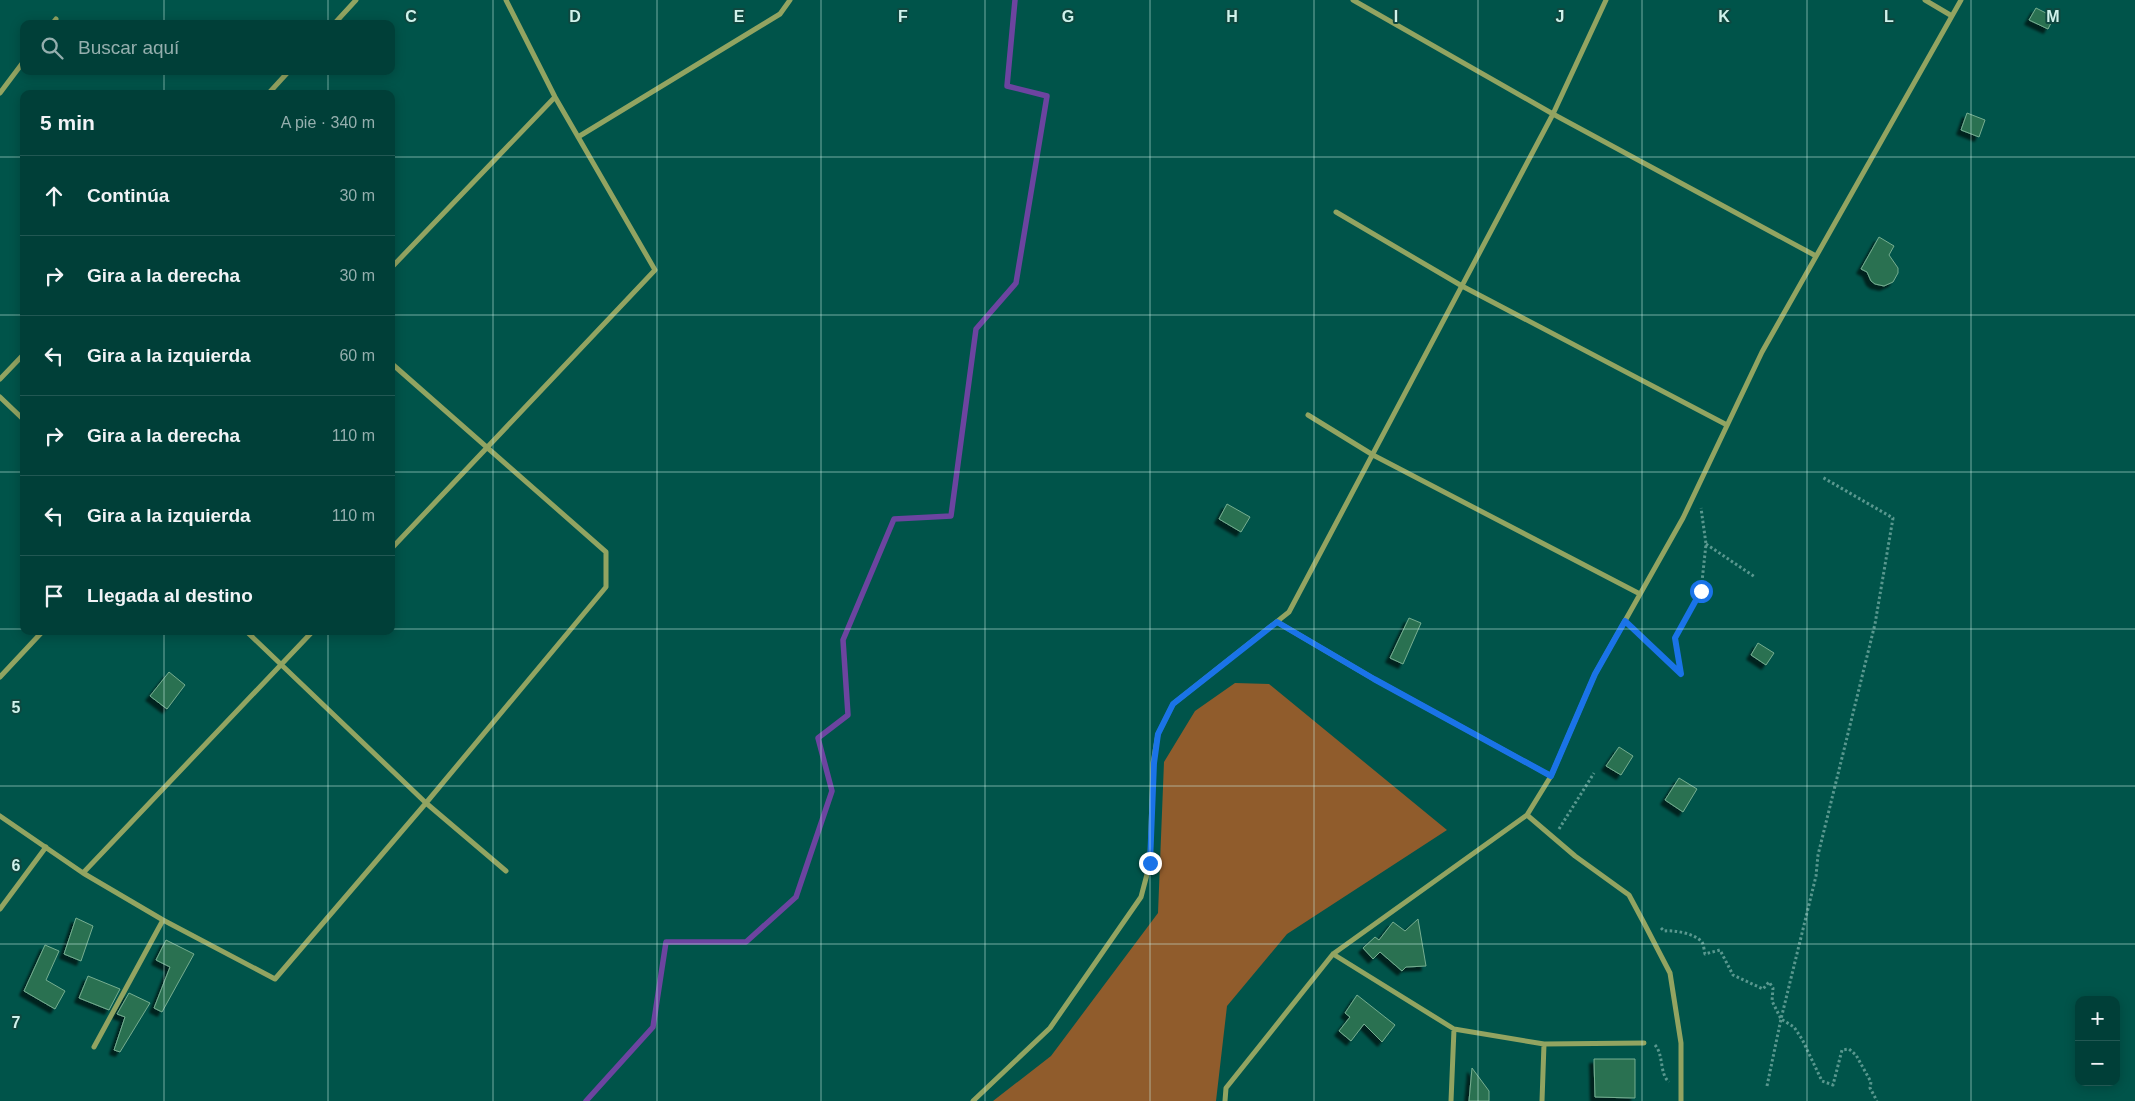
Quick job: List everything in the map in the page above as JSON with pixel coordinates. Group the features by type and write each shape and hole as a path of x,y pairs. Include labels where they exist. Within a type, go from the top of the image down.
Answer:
{"street":[{"path":"338,20 356,0"},
{"path":"395,545 655,270 555,97 506,0"},
{"path":"578,137 780,14 790,0"},
{"path":"1353,0 1553,114 1816,256"},
{"path":"973,1101 1050,1028 1142,897 1150,863 1154,763 1158,734 1173,704 1290,612 1553,114 1606,0"},
{"path":"1925,0 1952,16"},
{"path":"1225,1101 1226,1088 1333,954 1527,816 1551,776 1595,674 1683,518 1762,352 1961,0"},
{"path":"0,93 20,67"},
{"path":"272,90 285,75"},
{"path":"395,264 555,97"},
{"path":"1336,212 1462,286 1727,426"},
{"path":"0,379 20,358"},
{"path":"0,816 82,873 163,920 275,979 426,803 606,587 606,552 395,367"},
{"path":"0,397 20,416"},
{"path":"1308,415 1373,454 1640,594"},
{"path":"1277,622 1374,679 1551,776"},
{"path":"0,677 39,635"},
{"path":"250,635 426,803 506,872"},
{"path":"82,873 309,635"},
{"path":"1527,816 1629,895 1670,972 1681,1043 1681,1101"},
{"path":"0,910 46,848"},
{"path":"94,1047 163,920"},
{"path":"1333,954 1454,1029 1544,1044 1644,1043"},
{"path":"1451,1101 1454,1029"},
{"path":"1542,1101 1544,1044"}],"path":[{"path":"1767,1086 1781,1019 1816,876 1818,855 1875,624 1893,518 1822,477"},
{"path":"1625,621 1681,674 1675,638 1701,591 1706,544 1698,486"},
{"path":"1706,544 1755,577"},
{"path":"1554,838 1594,773"},
{"path":"1644,923 1658,926 1664,931 1674,930 1694,937 1702,942 1705,954 1720,950 1734,975 1749,983 1762,989 1770,982 1773,988 1772,1001 1781,1019 1794,1027 1802,1039 1822,1081 1833,1084 1842,1050 1849,1049 1856,1055 1871,1082 1870,1088 1877,1101"},
{"path":"1644,1043 1655,1045 1659,1050 1665,1078 1681,1090"}],"shaded area":[{"path":"1235,683 1269,684 1447,830 1287,934 1227,1006 1216,1101 993,1101 1051,1056 1158,913 1164,762 1195,711"}],"building":[{"path":"2036,8 2054,17 2048,29 2029,20"},
{"path":"1967,113 1985,120 1979,137 1961,130"},
{"path":"1879,237 1894,246 1889,255 1898,268 1898,273 1893,282 1884,286 1875,284 1871,281 1867,272 1861,269"},
{"path":"1227,504 1250,517 1241,532 1219,519"},
{"path":"1409,618 1421,623 1403,664 1390,658"},
{"path":"1758,643 1774,653 1766,665 1751,655"},
{"path":"169,672 185,685 167,709 150,696"},
{"path":"1619,747 1633,756 1621,775 1606,766"},
{"path":"1679,778 1697,789 1683,812 1665,800"},
{"path":"76,918 93,926 81,961 64,954"},
{"path":"1418,919 1426,966 1406,967 1402,971 1380,952 1373,959 1363,948 1375,937 1379,940 1393,922 1405,931"},
{"path":"166,940 194,954 162,1012 154,1008 170,967 156,960"},
{"path":"45,945 59,951 46,980 65,991 55,1009 24,991"},
{"path":"88,976 120,989 109,1010 79,998"},
{"path":"129,993 150,1003 120,1052 114,1050 125,1017 117,1014"},
{"path":"1357,995 1395,1025 1382,1042 1364,1024 1351,1041 1339,1031 1350,1017 1345,1013"},
{"path":"1594,1059 1635,1059 1635,1098 1595,1097"},
{"path":"1472,1068 1489,1091 1489,1101 1469,1101"}],"waterway":[{"path":"586,1101 653,1027 666,942 746,942 796,897 832,791 818,738 848,715 843,640 894,519 951,516 976,329 1016,283 1047,96 1007,86 1015,0"}],"route":[{"path":"1150,863 1154,763 1158,734 1173,704 1277,622 1374,679 1551,776 1595,674 1625,621 1681,674 1675,638 1701,591"}]}
